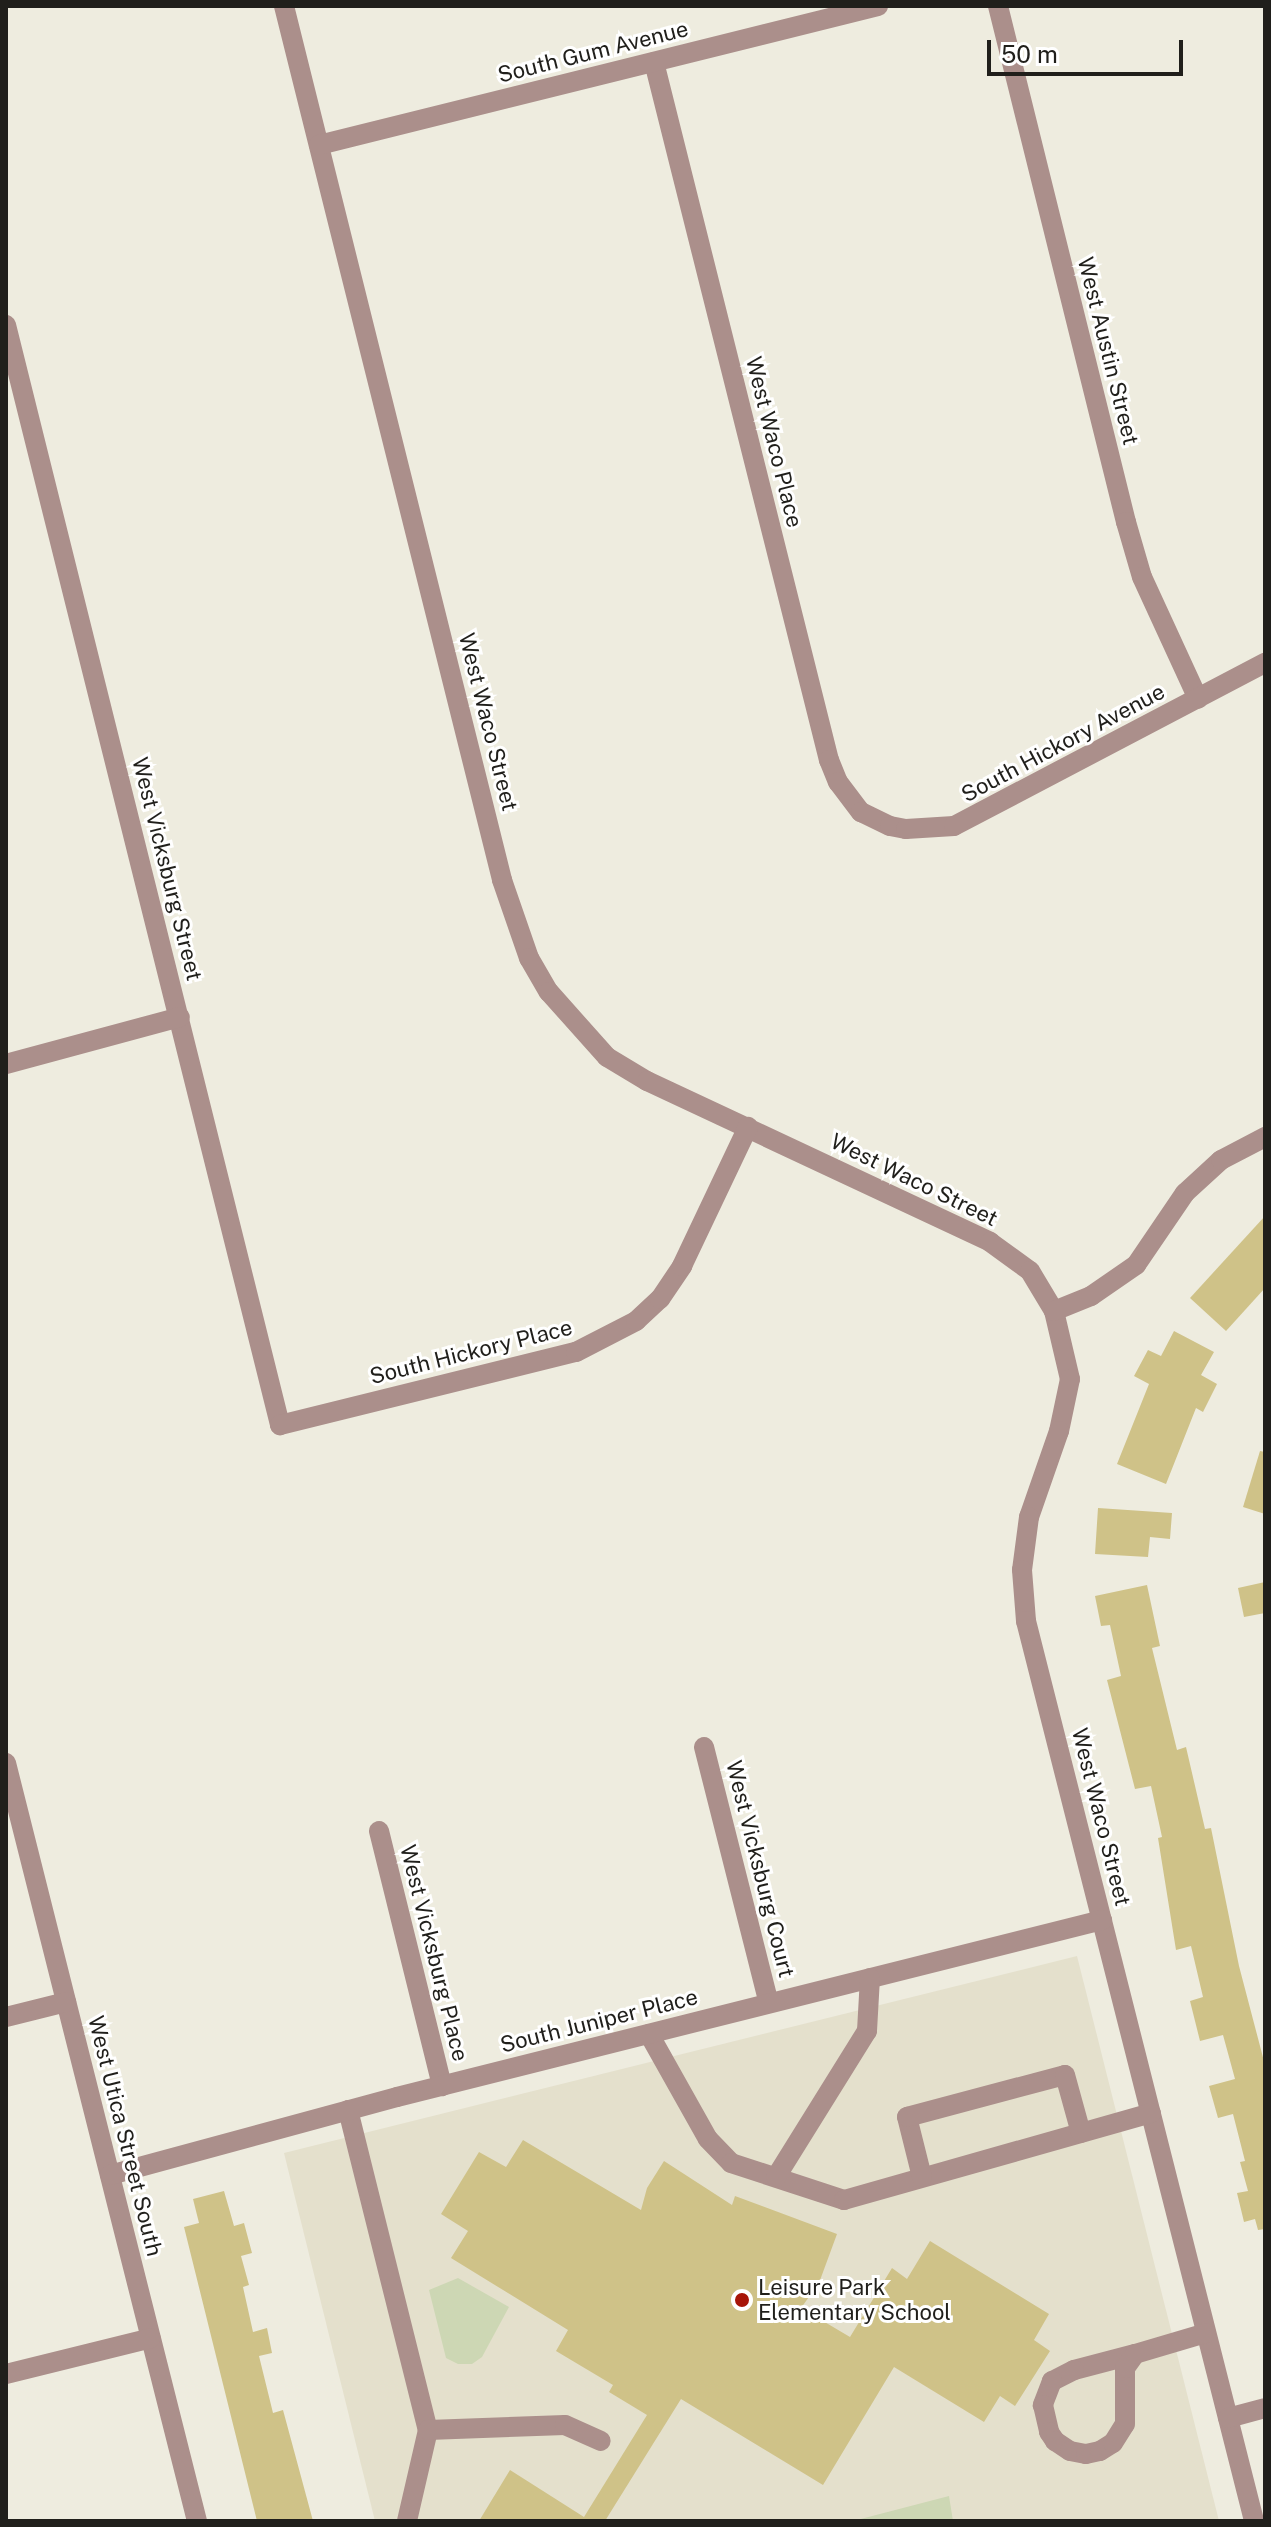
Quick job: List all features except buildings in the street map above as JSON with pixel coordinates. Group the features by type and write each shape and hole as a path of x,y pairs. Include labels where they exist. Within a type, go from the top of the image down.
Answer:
{"street":[{"name":"West Waco Street","path":"284,6 502,880 529,958 549,992 607,1057 647,1081 990,1242 1030,1271 1054,1311 1067,1353 1068,1404 1034,1496 1022,1570 1032,1648 1254,2521"},
{"name":"South Gum Avenue","path":"319,145 878,6"},
{"name":"West Austin Street","path":"998,6 1126,522 1142,577 1198,699"},
{"name":"West Waco Place","path":"654,62 829,760 848,798 874,820"},
{"name":"West Vicksburg Street","path":"6,325 280,1425"},
{"name":"South Hickory Avenue","path":"874,820 906,829 954,826 1265,663"},
{"path":"6,1064 180,1017"},
{"name":"South Hickory Place","path":"280,1425 576,1352 636,1321 660,1299 682,1266 748,1127"},
{"path":"1054,1311 1091,1296 1136,1265 1185,1193 1221,1160 1265,1137"},
{"name":"West Vicksburg Court","path":"704,1747 769,2003"},
{"name":"West Utica Street South","path":"6,1763 197,2521"},
{"name":"West Vicksburg Place","path":"379,1831 442,2086"},
{"name":"South Juniper Place","path":"110,2175 348,2110 1102,1920"},
{"path":"776,2177 867,2031 870,1978"},
{"path":"6,2017 66,2002"},
{"path":"649,2034 708,2139 731,2163 844,2200 1151,2113"},
{"path":"922,2177 907,2117 1065,2075 1081,2133"},
{"path":"348,2110 428,2430 407,2521"},
{"path":"1135,2354 1125,2368 1125,2424 1113,2443 1086,2454 1070,2451 1055,2441 1049,2432 1043,2405 1052,2381 1074,2370 1206,2333"},
{"path":"6,2374 151,2338"},
{"path":"1228,2418 1265,2408"},
{"path":"428,2430 565,2425 601,2441"}],"shaded area":[{"name":"Leisure Park Elementary School","path":"1077,1956 1219,2521 375,2521 284,2153"}],"green space":[{"path":"458,2278 509,2307 482,2357 472,2364 458,2364 446,2358 429,2290"},
{"path":"949,2496 953,2521 853,2521"}],"place":[{"name":"Leisure Park Elementary School","path":"742,2300"}]}
